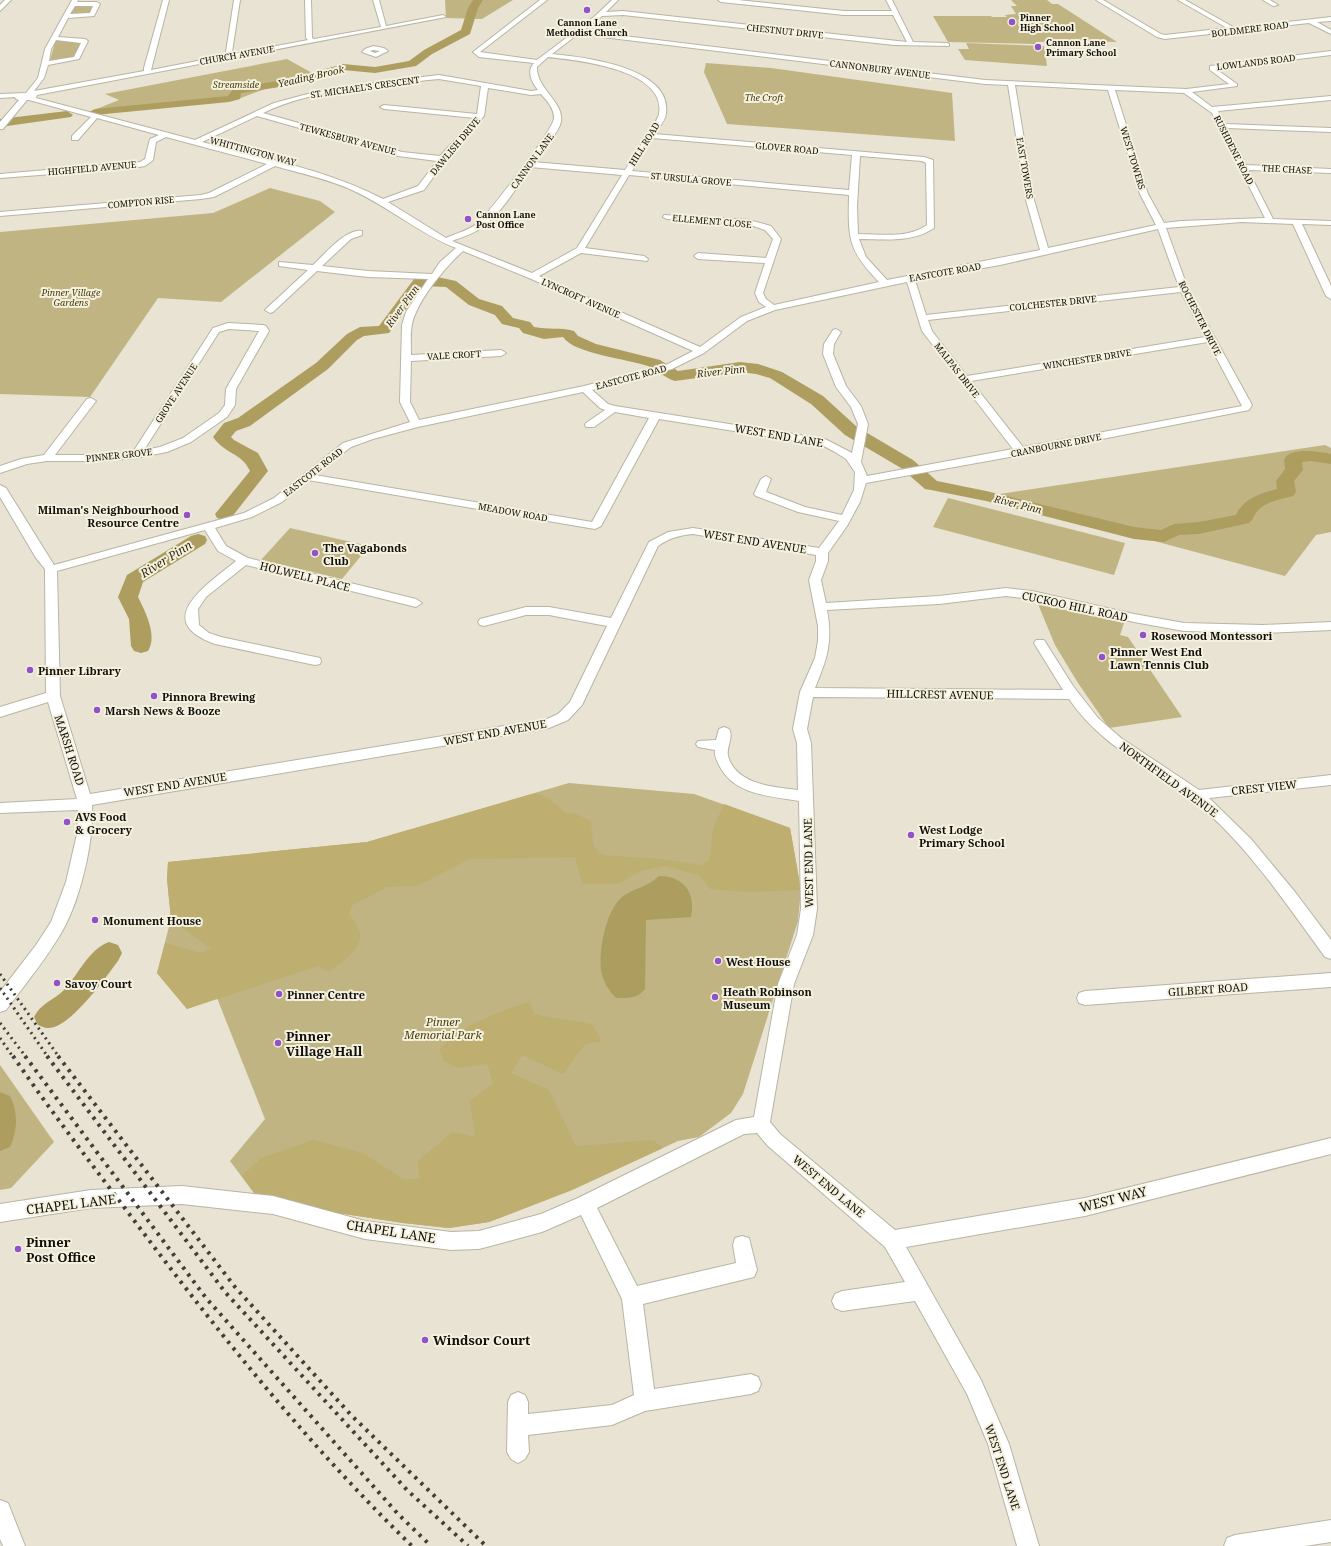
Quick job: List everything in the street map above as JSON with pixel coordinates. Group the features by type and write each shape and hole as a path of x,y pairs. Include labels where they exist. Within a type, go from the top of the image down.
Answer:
{"street":[{"path":"148,72 147,68 166,0"},
{"path":"232,56 229,52 237,0"},
{"path":"308,0 309,38 312,41"},
{"path":"376,0 384,28"},
{"path":"544,0 476,52 479,55 538,62 616,0"},
{"path":"721,0 844,13 896,13"},
{"path":"888,0 912,44"},
{"name":"BOLDMERE ROAD","path":"1099,0 1159,36 1170,37 1331,19"},
{"path":"1181,0 1235,30"},
{"path":"1266,0 1275,5"},
{"path":"0,9 5,2"},
{"path":"2,125 41,78 48,49 65,16 74,2 98,4 90,15 65,16"},
{"name":"CHESTNUT DRIVE","path":"606,9 618,10 622,14"},
{"name":"CHESTNUT DRIVE","path":"600,14 622,14 912,44 947,45"},
{"name":"CHURCH AVENUE","path":"27,95 443,17"},
{"path":"1310,22 1331,32"},
{"name":"CANNONBURY AVENUE","path":"576,32 985,82 1186,91"},
{"path":"351,34 367,45"},
{"path":"45,64 77,58 85,41 53,38"},
{"name":"LOWLANDS ROAD","path":"1186,91 1235,85 1212,69 1212,67 1331,53"},
{"name":"HILL ROAD","path":"546,55 594,61 637,76 651,85 662,99 663,114 580,250"},
{"name":"CANNON LANE","path":"446,241 476,228 515,185 528,164 554,130 558,119 556,111 533,80 532,74 534,67 538,62"},
{"name":"ST. MICHAEL'S CRESCENT","path":"204,141 255,113 299,96 408,80 438,77 531,93 543,92"},
{"name":"EAST TOWERS","path":"1011,83 1030,200 1045,252"},
{"name":"DAWLISH DRIVE","path":"382,202 421,188 442,159 480,116 485,85"},
{"name":"WEST TOWERS","path":"1111,87 1144,194 1161,226"},
{"name":"RUSHDENE ROAD","path":"1186,91 1211,109 1222,126 1270,220"},
{"path":"0,96 27,95"},
{"name":"WHITTINGTON WAY","path":"27,95 37,101 49,104 62,103 88,109 84,113 196,142 204,141 326,171 370,189 382,202 446,241 461,248"},
{"path":"1211,109 1331,98"},
{"path":"18,105 37,101"},
{"path":"384,107 480,116"},
{"name":"TEWKESBURY AVENUE","path":"255,113 400,154 442,159"},
{"path":"75,138 95,116"},
{"name":"WHITTINGTON WAY","path":"120,122 132,120 274,163 370,189"},
{"path":"1222,126 1331,130"},
{"name":"HIGHFIELD AVENUE","path":"0,176 142,164 149,160 153,141 166,134"},
{"name":"GLOVER ROAD","path":"649,136 924,159 930,162 931,226 925,232 908,236 854,236"},
{"name":"WHITTINGTON WAY","path":"204,141 200,148 202,150 321,182 367,202 400,223 414,222"},
{"path":"856,154 853,193 854,236 860,255 885,283"},
{"name":"COMPTON RISE","path":"0,214 201,197 211,195 274,163"},
{"name":"ST URSULA GROVE","path":"528,164 853,193"},
{"name":"THE CHASE","path":"1243,167 1331,171"},
{"path":"394,198 406,206"},
{"name":"ELLEMENT CLOSE","path":"667,217 749,222 768,228 777,239 759,293 762,300 772,308"},
{"name":"EASTCOTE ROAD","path":"51,569 209,527 248,515 278,500 347,445 369,437 416,424 586,389 658,371 701,351 744,319 772,308 885,283 1045,252 1161,226 1219,220 1270,220 1331,223"},
{"path":"1296,222 1330,292"},
{"path":"450,229 468,226 476,228"},
{"name":"ROCHESTER DRIVE","path":"1161,226 1184,289 1210,340 1247,405"},
{"path":"270,310 348,237 359,233"},
{"path":"416,424 406,402 407,325 411,312 443,264 461,248"},
{"name":"LYNCROFT AVENUE","path":"461,248 532,276 701,351"},
{"path":"532,276 580,250 644,259"},
{"path":"698,256 770,261"},
{"path":"282,264 432,281"},
{"name":"MALPAS DRIVE","path":"910,278 927,331 1022,452"},
{"name":"COLCHESTER DRIVE","path":"922,318 1184,289"},
{"name":"PINNER GROVE","path":"0,470 25,461 47,458 100,458 136,455 163,450 187,440 223,415 230,405 230,389 264,331 263,328 259,327 228,326 216,330"},
{"name":"GROVE AVENUE","path":"136,455 216,330"},
{"path":"836,332 830,344 828,354 841,387 856,406 863,424 856,462"},
{"name":"WINCHESTER DRIVE","path":"964,379 1210,340"},
{"name":"VALE CROFT","path":"407,358 501,352"},
{"name":"WEST END LANE","path":"586,389 604,406 613,409 824,442 844,451 856,462 863,480 858,497 846,519 830,545 822,552 822,561 814,580 824,626 824,641 821,658 807,692 800,729 804,743 810,909 805,935 786,984 761,1124 774,1140 892,1240 974,1387 998,1444 1028,1546"},
{"path":"47,458 91,401"},
{"name":"CRANBOURNE DRIVE","path":"863,480 1022,452 1244,408 1247,405"},
{"path":"590,425 613,409"},
{"name":"MEADOW ROAD","path":"307,477 595,526 656,415"},
{"path":"766,479 760,494 802,510 846,519"},
{"path":"0,488 39,554 51,569"},
{"name":"HOLWELL PLACE","path":"209,527 222,548 244,561 416,603"},
{"name":"WEST END AVENUE","path":"0,808 38,808 75,805 99,797 549,723 563,717 575,705 653,544 661,538 675,533 693,531 705,532 822,552"},
{"path":"244,561 202,594 192,609 193,626 205,636 219,641 315,660"},
{"name":"MARSH ROAD","path":"0,1005 42,950 58,924 74,882 84,834 85,802 53,696 51,569"},
{"name":"CUCKOO HILL ROAD","path":"819,607 939,600 1006,592 1032,595 1134,618 1184,627 1262,629 1331,626"},
{"path":"484,622 526,611 549,611 614,623"},
{"name":"NORTHFIELD AVENUE","path":"1040,643 1085,712 1103,731 1197,796 1213,809 1242,838 1331,952"},
{"name":"HILLCREST AVENUE","path":"807,692 1073,695"},
{"path":"0,712 53,696"},
{"path":"703,744 722,739 721,755 729,770 742,783 763,790 806,797"},
{"name":"CREST VIEW","path":"1197,796 1208,793 1331,780"},
{"name":"GILBERT ROAD","path":"1085,998 1331,980"},
{"name":"CHAPEL LANE","path":"0,1213 91,1199 182,1196 273,1206 365,1230 458,1241 479,1240 542,1223 585,1204 742,1126 761,1124"},
{"name":"WEST WAY","path":"892,1240 1086,1207 1331,1146"},
{"path":"585,1204 632,1297 645,1401"},
{"path":"632,1297 747,1270 742,1245"},
{"path":"842,1301 921,1290"},
{"path":"518,1426 612,1415 645,1401 751,1384"},
{"path":"518,1402 518,1452"},
{"path":"0,1511 14,1546"},
{"path":"1235,1546 1331,1531"}],"green space":[{"path":"445,0 513,0 482,19 446,18"},
{"name":"Pinner High School","path":"1011,0 1047,0 1052,4 1058,4 1117,42 1036,42 1036,44 948,42 933,16 1007,17 1005,15 1016,14 1011,6 1017,6"},
{"path":"96,4 90,15 69,15 75,5"},
{"path":"56,39 83,41 74,59 49,64"},
{"path":"966,43 1044,46 1047,66 965,60 958,49 969,49"},
{"name":"Streamside","path":"287,59 314,74 281,83 238,99 120,109 105,114 89,112 119,100 105,94"},
{"name":"The Croft","path":"706,63 771,68 952,93 955,141 727,124 704,72"},
{"name":"Pinner Village Gardens","path":"270,188 320,201 335,212 221,302 158,298 90,397 0,394 0,232 213,213"},
{"path":"1325,445 1331,448 1331,532 1316,535 1285,576 986,496"},
{"path":"948,498 1125,543 1114,575 933,527"},
{"name":"The Vagabonds Club","path":"290,528 369,546 342,579 261,560"},
{"name":"Pinner West End Lawn Tennis Club","path":"1038,604 1124,623 1120,635 1128,637 1182,717 1109,728 1078,683 1055,645"},
{"name":"Pinner Memorial Park","path":"569,783 694,794 790,828 801,890 798,921 743,1094 731,1113 699,1137 678,1141 572,1190 489,1222 449,1228 403,1223 260,1201 230,1161 265,1119 217,998 187,1009 157,973 171,919 167,879 168,862 367,842"},
{"path":"0,1065 54,1142 11,1188 0,1190"}],"shaded area":[{"path":"536,793 549,799 566,813 576,814 591,821 593,845 602,855 661,859 701,865 710,859 713,828 724,804 790,828 801,890 749,892 710,889 699,875 665,866 641,871 617,884 582,884 575,857 470,859 417,886 387,887 351,906 349,915 360,933 360,940 357,947 351,954 329,972 318,966 187,1009 157,973 165,943 200,953 211,949 171,919 167,879 168,862 367,842"},
{"path":"659,876 675,879 690,893 692,900 691,917 646,920 645,989 639,995 628,998 616,998 609,990 602,975 602,945 607,922 616,903 622,897"},
{"path":"529,1002 534,1013 543,1016 592,1024 602,1041 585,1044 563,1074 522,1055 511,1073 549,1090 576,1146 653,1140 663,1148 572,1190 489,1222 449,1228 403,1223 260,1201 242,1176 261,1158 313,1140 363,1153 403,1179 420,1179 417,1162 452,1132 475,1137 470,1101 493,1083 487,1064 457,1068 443,1060 439,1049 448,1040 469,1026 505,1010"}],"waterway":[{"name":"Yeading Brook","path":"95,112 229,99 236,97 235,92 238,90 292,82 343,67 375,70 412,64 428,52 466,32 473,8 478,0"},
{"name":"Yeading Brook","path":"0,123 67,115"},
{"name":"River Pinn","path":"224,514 259,471 252,457 228,444 222,437 230,427 244,422 286,393 322,366 352,337 360,332 384,330 419,282 433,281 444,281 451,284 474,302 497,309 504,315 507,321 525,325 528,330 544,334 560,332 569,334 572,339 590,347 654,363 675,376 740,367 758,369 776,375 817,400 851,431 907,464 931,485 986,496 1134,533 1164,536 1174,530 1199,528 1242,519 1245,517 1247,510 1266,497 1287,492 1285,481 1294,470 1293,460 1307,455 1331,459"},
{"name":"River Pinn","path":"141,646 139,619 128,597 134,579 198,540"},
{"name":"River Pinn","path":"48,1017 73,999 109,953"},
{"name":"River Pinn","path":"0,1105 2,1111 0,1137"}],"railway":[{"path":"0,974 59,1057"},
{"path":"0,988 48,1057"},
{"path":"0,1023 26,1057"},
{"path":"0,1038 13,1057"},
{"path":"13,1056 85,1156 230,1344 336,1468 412,1546"},
{"path":"25,1056 206,1298 398,1514 431,1546"},
{"path":"47,1056 225,1292 407,1490 468,1546"},
{"path":"58,1056 235,1287 351,1415 486,1546"}],"place":[{"name":"Cannon Lane Methodist Church","path":"587,10"},
{"name":"Pinner High School","path":"1012,22"},
{"name":"Cannon Lane Primary School","path":"1038,47"},
{"name":"Cannon Lane Post Office","path":"468,219"},
{"name":"Milman's Neighbourhood Resource Centre","path":"187,515"},
{"name":"The Vagabonds Club","path":"315,553"},
{"name":"Rosewood Montessori","path":"1143,635"},
{"name":"Pinner West End Lawn Tennis Club","path":"1102,657"},
{"name":"Pinner Library","path":"30,670"},
{"name":"Pinnora Brewing","path":"154,696"},
{"name":"Marsh News & Booze","path":"97,710"},
{"name":"AVS Food & Grocery","path":"67,822"},
{"name":"West Lodge Primary School","path":"911,835"},
{"name":"Monument House","path":"95,920"},
{"name":"West House","path":"718,961"},
{"name":"Savoy Court","path":"57,983"},
{"name":"Pinner Centre","path":"279,994"},
{"name":"Heath Robinson Museum","path":"715,997"},
{"name":"Pinner Village Hall","path":"278,1043"},
{"name":"Pinner Post Office","path":"18,1249"},
{"name":"Windsor Court","path":"425,1340"}]}
